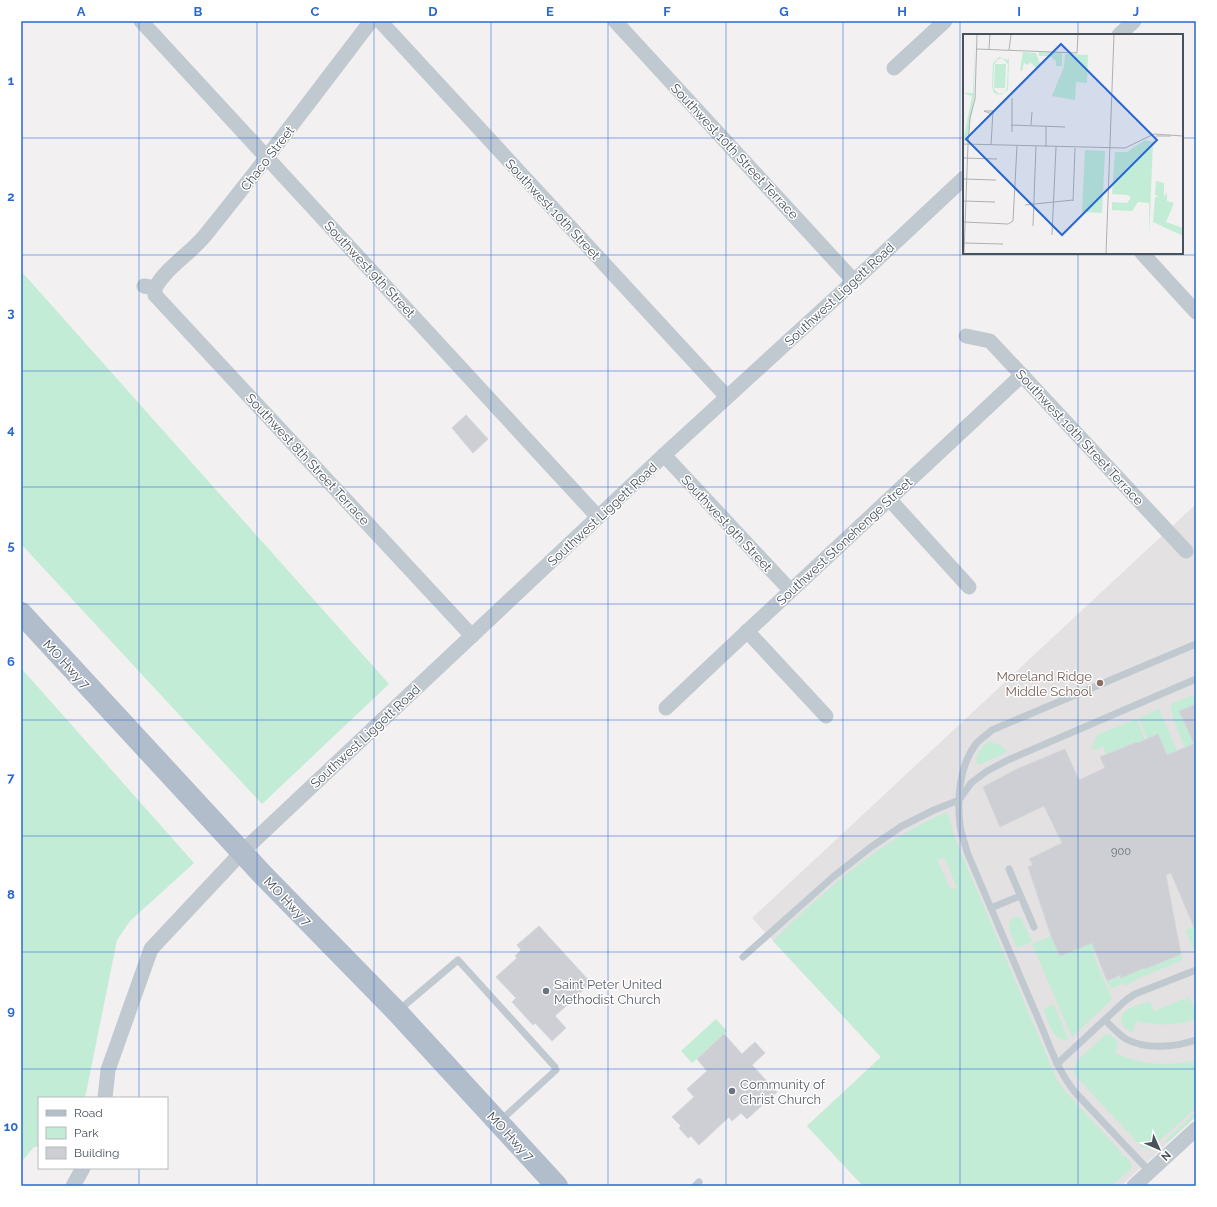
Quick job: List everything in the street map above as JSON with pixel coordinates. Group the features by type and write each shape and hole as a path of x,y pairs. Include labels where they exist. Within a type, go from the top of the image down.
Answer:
{"main road":[{"name":"MO Hwy 7","path":"21,613 242,852 397,1012 557,1186"}],"street":[{"name":"Southwest 9th Street","path":"142,21 598,517"},
{"name":"Chaco Street","path":"149,287 202,240 268,158 371,21"},
{"name":"Southwest 10th Street","path":"380,21 727,397"},
{"name":"Southwest 10th Street Terrace","path":"615,21 854,281"},
{"path":"894,68 945,21"},
{"path":"1120,34 1134,21"},
{"name":"Southwest Liggett Road","path":"105,1097 108,1070 151,949 242,852 664,455 963,179"},
{"path":"1143,254 1196,312"},
{"name":"Southwest 8th Street Terrace","path":"149,287 472,636"},
{"name":"Southwest 10th Street Terrace","path":"966,336 990,342 1186,551"},
{"name":"Southwest Stonehenge Street","path":"666,708 790,590 890,500 1022,375"},
{"name":"Southwest 9th Street","path":"664,455 790,590"},
{"path":"890,500 969,587"},
{"path":"747,631 826,716"},
{"path":"1134,1186 1196,1129"},
{"path":"73,1186 82,1169"}],"lane":[{"path":"1150,1172 1064,1079 967,852 960,826 960,782 967,759 976,744 992,730 1196,644"},
{"path":"743,957 833,877 871,847 902,826 934,810 959,800 971,783 987,771 1008,760 1196,679"},
{"path":"1009,869 1034,927"},
{"path":"991,908 1020,896"},
{"path":"397,1012 458,960 555,1067 556,1070 498,1123"},
{"path":"1057,1064 1126,1000 1136,994 1196,970"},
{"path":"1105,1020 1126,1039 1139,1044 1162,1046 1176,1045 1196,1040"}],"shaded area":[{"name":"Moreland Ridge Middle School","path":"1196,504 1196,1117 1121,1186 863,1186 807,1126 881,1057 752,918"}],"green space":[{"path":"21,271 389,684 262,804 21,544"},
{"path":"21,668 194,863 130,921 117,940 85,1097 38,1097 38,1146 34,1147 21,1162"},
{"path":"1193,695 1196,704 1179,711 1191,738 1196,743 1185,748 1173,719 1171,704"},
{"path":"1159,709 1177,751 1167,755 1158,734 1147,739 1139,718"},
{"path":"1136,719 1145,740 1106,754 1103,746 1093,750 1092,747 1097,735"},
{"path":"988,742 1001,746 1007,751 977,764 976,761 981,749"},
{"path":"945,813 948,814 954,836 1057,1080 1065,1091 1122,1153 1120,1155 1125,1156 1130,1161 1132,1168 1111,1186 863,1186 807,1126 881,1057 773,941 832,886 853,869 897,838 921,824","holes":["944,857 957,887 951,890 937,860"]},
{"path":"1016,916 1021,918 1032,942 1017,948 1009,926 1012,919"},
{"path":"1194,927 1196,932 1196,953 1185,930"},
{"path":"1051,936 1060,956 1092,943 1095,953 1093,954 1112,999 1072,1037 1032,944"},
{"path":"1181,954 1183,960 1137,979 1125,986 1123,983 1111,989 1107,981 1144,968 1145,969"},
{"path":"1189,997 1196,1013 1196,1019 1181,1023 1166,1024 1151,1024 1136,1021 1133,1031 1131,1032 1123,1025 1121,1019 1122,1016 1127,1010 1134,1006 1150,1002 1154,1011 1184,999 1186,1001"},
{"path":"1054,1004 1069,1040 1059,1038 1050,1026 1044,1011 1045,1008"},
{"path":"716,1019 727,1031 692,1063 681,1051"},
{"path":"1106,1034 1110,1035 1118,1042 1115,1053 1134,1060 1154,1064 1175,1064 1196,1060 1196,1108 1150,1149 1142,1147 1074,1074 1076,1062"},
{"path":"1196,1112 1196,1116 1169,1141 1165,1141"}],"building":[{"path":"466,415 488,439 473,453 452,428"},
{"path":"1196,704 1196,932 1171,873 1166,875 1181,954 1121,978 1120,975 1107,981 1092,943 1060,956 1051,936 1028,867 1033,865 1029,859 1062,843 1044,806 1000,827 983,787 1017,769 1065,749 1079,780 1105,768 1100,757 1158,734 1167,755 1194,744 1179,711"},
{"name":"Saint Peter United Methodist Church","path":"539,926 591,983 555,1016 566,1028 552,1041 535,1023 533,1025 512,1002 516,998 496,977 517,958 515,956 521,950 517,945"},
{"name":"Community of Christ Church","path":"724,1034 742,1054 755,1042 765,1053 752,1065 777,1092 747,1119 741,1113 732,1121 729,1117 699,1145 691,1136 688,1138 679,1128 681,1126 672,1117 694,1097 687,1089 707,1071 697,1059"}],"place":[{"name":"Moreland Ridge Middle School","path":"1100,683"},
{"name":"Saint Peter United Methodist Church","path":"546,991"},
{"name":"Community of Christ Church","path":"732,1091"}]}
